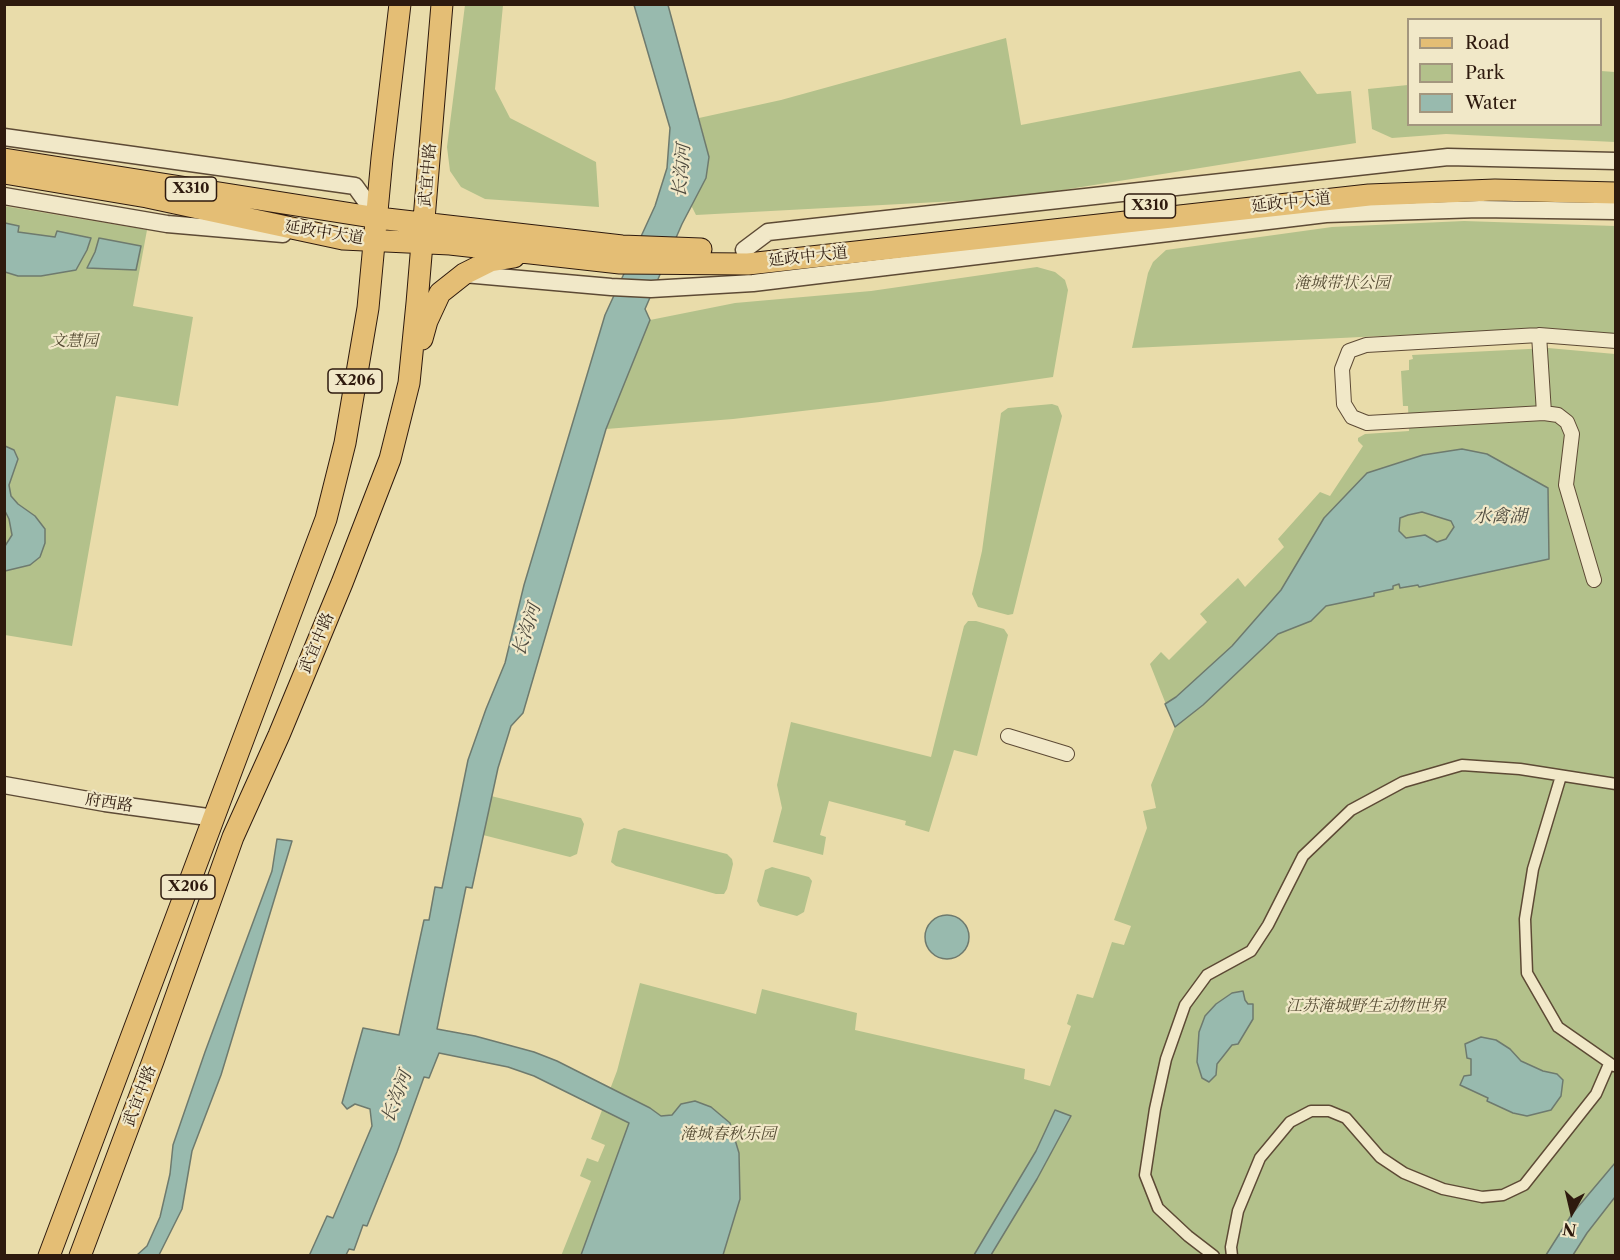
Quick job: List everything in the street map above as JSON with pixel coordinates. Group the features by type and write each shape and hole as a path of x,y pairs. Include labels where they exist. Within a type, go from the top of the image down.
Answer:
{"main road":[{"name":"武宜中路","path":"49,1256 326,519 345,443 368,308 400,4"},
{"name":"武宜中路","path":"80,1256 233,837 279,735 368,519 390,459 408,383 442,4"},
{"name":"延政中大道","path":"4,159 378,218 450,244 535,255 746,257 1369,195 1495,190 1615,194"},
{"name":"延政中大道","path":"4,173 147,197 343,239 375,241 423,233 621,255"},
{"path":"408,383 427,321 440,293 464,274 490,261 535,255"}],"street":[{"path":"4,137 355,186 378,218"},
{"path":"746,257 768,232 1448,157 1616,161"},
{"path":"464,274 651,289 753,283 1326,214 1479,209 1615,194"},
{"path":"4,196 167,224 343,239"},
{"path":"1594,580 1566,485 1572,434 1567,422 1558,415 1544,413 1367,423 1352,417 1344,404 1342,369 1349,351 1366,345 1539,334 1616,341"},
{"path":"1539,334 1544,413"},
{"path":"1008,736 1066,754"},
{"path":"1214,1256 1158,1208 1145,1175 1155,1109 1166,1059 1185,1005 1207,975 1251,951 1268,925 1303,856 1351,810 1403,782 1462,765 1520,769 1616,784"},
{"path":"1232,1256 1231,1247 1238,1211 1260,1158 1290,1122 1311,1111 1329,1112 1346,1118 1380,1157 1404,1173 1433,1185 1482,1197 1503,1196 1524,1185 1596,1094 1612,1065 1558,1028 1527,973 1525,919 1533,869 1561,776"},
{"name":"府西路","path":"4,785 105,803 215,818"}],"green space":[{"path":"465,5 503,5 495,89 510,118 596,162 599,207 485,199 461,187 450,171 447,147"},
{"path":"1006,38 1021,125 1300,71 1317,94 1351,91 1356,143 1013,198 696,215 691,205 706,178 709,157 699,118 781,100"},
{"path":"1602,71 1615,72 1615,142 1446,134 1392,138 1372,129 1368,89 1407,85 1407,126 1602,126"},
{"name":"文慧园","path":"4,206 147,230 133,306 193,317 178,406 116,396 72,646 5,635"},
{"name":"淹城带状公园","path":"1464,221 1615,226 1615,334 1549,328 1132,348 1148,273 1153,262 1166,250 1332,227"},
{"path":"1037,267 1055,272 1065,280 1068,290 1053,377 880,402 733,419 606,429 650,320 735,303 871,291"},
{"name":"江苏淹城野生动物世界","path":"1548,348 1615,354 1615,1255 991,1255 1037,1179 1070,1117 1055,1110 1036,1151 974,1255 561,1256 591,1181 580,1176 587,1158 598,1162 605,1145 591,1139 617,1071 640,983 756,1014 762,989 857,1013 855,1030 1025,1069 1024,1079 1050,1086 1071,1026 1067,1024 1077,994 1093,998 1112,942 1124,945 1131,926 1114,920 1147,828 1143,811 1156,808 1151,785 1175,727 1150,664 1161,652 1169,660 1207,622 1200,614 1238,578 1245,587 1284,547 1278,539 1320,492 1330,496 1363,446 1358,438 1365,434 1409,431 1408,406 1403,406 1401,371 1409,370 1409,360 1413,359 1412,355"},
{"path":"1052,404 1058,406 1062,416 1013,614 1008,615 978,607 972,594 982,551 1001,413 1008,408"},
{"path":"968,621 1004,629 1008,635 977,756 954,750 929,832 905,825 906,821 829,801 820,835 826,837 823,855 773,842 782,808 777,785 791,722 931,757 964,626"},
{"path":"491,796 581,818 584,824 577,854 570,857 483,835"},
{"path":"624,828 727,854 733,864 724,894 716,894 616,866 611,862 618,831"},
{"path":"772,867 809,877 812,881 804,912 797,916 760,906 757,901 765,870"}],"water":[{"name":"长沟河","path":"634,5 668,5 709,157 706,178 682,224 645,309 650,320 606,429 523,713 511,726 498,768 472,888 466,887 437,1029 475,1036 534,1052 557,1061 650,1108 661,1116 672,1115 681,1104 695,1101 711,1107 730,1123 739,1153 740,1199 723,1255 581,1255 629,1123 534,1076 508,1067 439,1053 429,1078 424,1077 397,1152 367,1226 363,1225 354,1250 349,1249 346,1255 309,1256 327,1216 333,1218 372,1126 370,1109 355,1104 347,1109 342,1103 363,1028 399,1035 424,920 429,920 435,887 442,888 468,760 505,663 524,585 605,315 655,206 667,168 670,128"},
{"path":"5,223 19,226 18,232 55,237 57,231 91,238 76,270 41,276 18,276 5,272"},
{"path":"99,238 141,246 136,270 87,268"},
{"path":"5,446 14,450 18,459 9,485 11,496 35,516 45,529 45,543 40,557 30,565 5,571 5,546 12,535 5,511"},
{"name":"水禽湖","path":"1462,449 1487,454 1548,488 1549,559 1419,587 1418,585 1400,588 1399,584 1393,586 1393,589 1374,593 1374,596 1326,606 1311,621 1278,634 1203,705 1175,727 1165,704 1176,697 1232,646 1281,590 1324,518 1367,473 1423,455","holes":["1422,512 1451,521 1454,527 1446,539 1437,542 1425,535 1406,538 1399,531 1400,518"]},
{"path":"277,839 292,841 221,1075 192,1151 182,1209 159,1255 137,1255 147,1246 160,1217 170,1174 173,1145 272,871"},
{"path":"947,915 956,916 963,921 968,928 968,946 963,953 956,958 947,959 938,958 931,953 926,946 925,937 926,928 931,921 938,916"},
{"path":"1243,991 1248,1004 1253,1004 1253,1019 1238,1044 1232,1045 1217,1064 1216,1075 1209,1082 1202,1078 1197,1062 1199,1032 1205,1016 1216,1004 1232,993"},
{"path":"1481,1037 1496,1040 1510,1049 1521,1061 1543,1071 1557,1074 1563,1080 1561,1096 1551,1110 1527,1116 1513,1113 1460,1085 1464,1076 1471,1075 1471,1059 1467,1058 1465,1044"},
{"path":"1055,1110 1071,1116 1037,1179 991,1255 974,1255 1036,1151"},
{"path":"1615,1163 1615,1197 1573,1255 1546,1255 1572,1214"}],"park label":[{"name":"淹城春秋乐园","path":"728,1134"}]}
